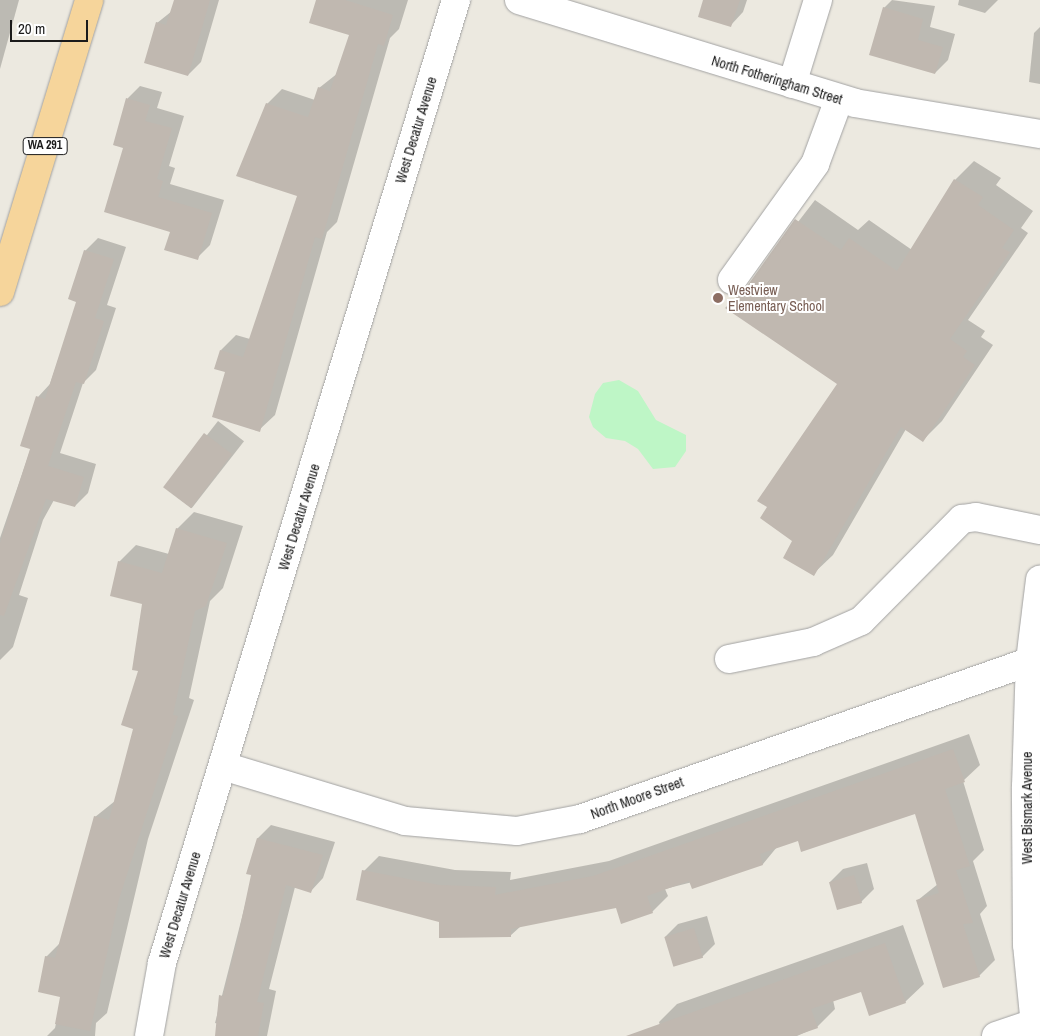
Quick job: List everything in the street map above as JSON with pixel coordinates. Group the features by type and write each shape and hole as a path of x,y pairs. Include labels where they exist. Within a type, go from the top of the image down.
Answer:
{"main road":[{"name":"WA 291","path":"0,292 89,0"}],"street":[{"name":"West Decatur Avenue","path":"149,1036 162,963 456,0"},
{"name":"North Fotheringham Street","path":"520,0 838,98 1040,134"},
{"path":"792,84 818,0"},
{"path":"732,280 815,164 838,98"},
{"path":"729,659 813,642 861,621 962,518 976,517 1040,530"},
{"name":"West Bismark Avenue","path":"1037,1027 1027,915 1035,659 1040,580"},
{"name":"North Moore Street","path":"223,766 405,821 517,830 580,818 1035,659"},
{"path":"996,1036 1037,1027"}],"green space":[{"path":"619,380 638,391 656,420 686,435 686,451 675,467 653,469 638,449 625,441 606,438 593,427 589,417 595,394 603,383"}],"building":[{"path":"174,0 210,0 188,76 144,63 156,22 166,25"},
{"path":"316,0 345,0 393,15 384,46 378,44 322,239 315,237 260,432 212,417 225,372 214,369 220,350 243,357 297,196 236,176 266,103 308,117 318,87 330,91 349,35 309,23"},
{"path":"703,0 740,0 731,27 698,17"},
{"path":"883,7 923,19 918,40 943,47 935,74 869,55"},
{"path":"126,98 150,105 145,121 172,128 157,179 163,181 158,197 212,213 198,260 164,250 170,232 104,212 123,148 113,145"},
{"path":"954,179 983,197 978,205 1014,230 1002,248 1010,252 950,339 967,351 963,357 975,365 923,442 901,427 814,576 783,558 792,541 760,518 767,507 757,501 837,384 725,308 745,289 795,219 841,250 849,238 897,271"},
{"path":"84,250 114,259 95,318 104,321 84,384 76,382 48,466 84,477 75,507 46,499 4,616 0,615 0,543 30,449 20,446 36,396 45,399 76,302 68,299"},
{"path":"204,433 232,454 191,508 163,487"},
{"path":"176,528 227,543 206,606 195,611 173,715 178,716 119,899 90,1031 55,1024 60,997 38,992 45,956 55,958 94,816 109,820 133,729 121,725 138,671 132,670 142,604 110,596 118,561 162,573"},
{"path":"953,749 965,782 945,789 970,866 956,870 973,923 963,924 980,977 943,988 916,900 939,893 915,814 801,852 798,841 760,854 763,865 692,889 689,881 647,896 653,913 621,924 616,908 511,929 511,937 439,938 439,922 356,900 362,870 439,885 496,887 495,895 593,876"},
{"path":"257,838 323,855 311,893 286,885 257,1002 264,1003 258,1036 215,1036 219,995 223,996 236,946 251,875 246,874"},
{"path":"854,875 862,903 837,910 829,882"},
{"path":"694,928 703,958 673,967 664,937"},
{"path":"885,943 906,1003 869,1016 861,992 811,1009 818,1028 795,1036 626,1036"}],"place":[{"name":"Westview Elementary School","path":"718,298"}]}
